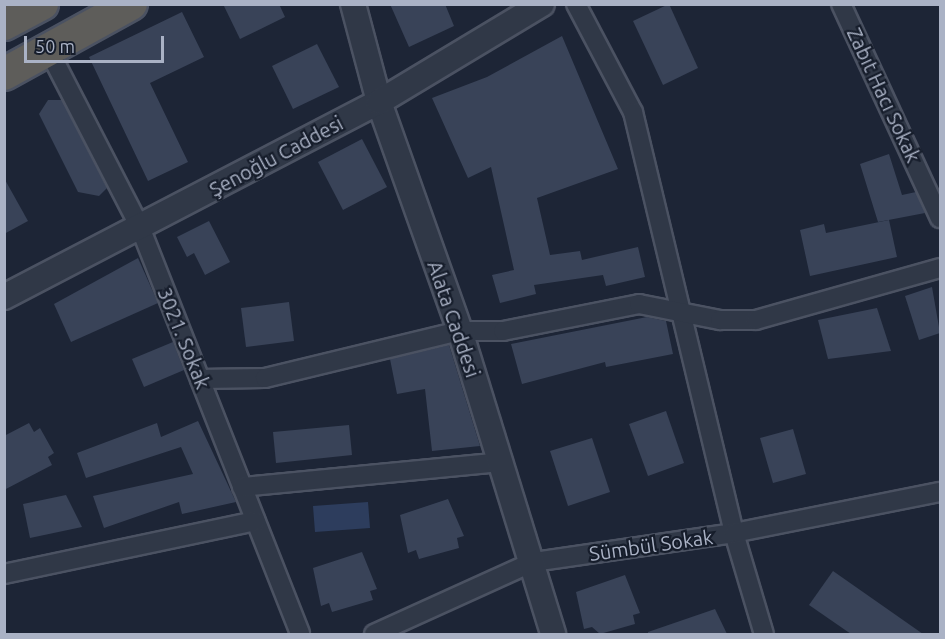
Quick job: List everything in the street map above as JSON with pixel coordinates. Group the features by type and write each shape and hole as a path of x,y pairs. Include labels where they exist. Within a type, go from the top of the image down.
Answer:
{"highway":[{"path":"4,24 42,4"},
{"path":"4,74 130,4"}],"street":[{"name":"Alata Caddesi","path":"353,4 379,102 460,331 554,634"},
{"name":"Şenoğlu Caddesi","path":"4,297 379,102 542,4"},
{"path":"576,4 633,112 734,533 764,634"},
{"name":"Zabıt Hacı Sokak","path":"841,4 940,218"},
{"name":"3021. Sokak","path":"49,51 140,227 300,634"},
{"path":"200,379 265,378 460,331 503,331 639,304 681,310 720,320 756,320 940,268"},
{"path":"242,487 502,462"},
{"name":"Sümbül Sokak","path":"374,634 533,562 734,533 940,492"},
{"path":"4,574 255,521"}],"water":[{"path":"368,502 370,528 315,532 313,506"}],"building":[{"path":"223,4 279,4 285,17 240,39"},
{"path":"390,4 445,4 454,26 409,47"},
{"path":"669,4 698,68 663,85 633,21"},
{"path":"182,12 204,57 150,83 188,162 148,181 89,57"},
{"path":"562,36 618,169 537,198 550,255 580,251 582,260 638,247 645,277 606,286 603,275 534,285 536,294 500,303 492,275 514,270 491,167 468,178 432,98 487,77"},
{"path":"317,44 339,87 293,109 272,66"},
{"path":"48,100 62,100 107,188 99,196 78,192 39,114"},
{"path":"362,139 387,187 343,210 318,162"},
{"path":"889,154 902,195 916,192 925,213 878,222 860,164"},
{"path":"4,178 28,221 4,234"},
{"path":"889,220 897,257 810,276 800,230 824,224 826,233"},
{"path":"209,221 230,262 205,275 194,253 187,257 177,237"},
{"path":"138,258 158,303 71,342 54,304"},
{"path":"932,287 940,333 919,340 905,296"},
{"path":"289,302 294,341 246,347 241,308"},
{"path":"877,308 891,351 828,359 818,320"},
{"path":"647,317 666,321 673,354 606,367 605,362 522,384 511,344"},
{"path":"173,342 184,370 144,387 132,359"},
{"path":"449,345 480,446 432,451 425,389 397,394 390,359"},
{"path":"666,411 684,463 648,476 629,424"},
{"path":"198,421 236,502 182,514 179,502 104,528 93,496 193,474 181,447 86,478 77,453 157,423 161,437"},
{"path":"29,423 34,432 40,428 54,453 48,457 52,465 4,490 4,436"},
{"path":"349,425 352,455 276,463 273,432"},
{"path":"793,429 806,474 773,483 760,438"},
{"path":"592,438 610,492 568,506 550,451"},
{"path":"66,495 82,527 30,538 23,504"},
{"path":"448,499 464,536 457,538 459,548 419,559 416,550 408,553 400,515"},
{"path":"362,552 377,589 370,591 373,600 332,612 329,603 321,606 313,568"},
{"path":"833,571 923,634 851,634 809,605"},
{"path":"625,575 640,613 633,615 635,624 600,634 592,627 584,629 576,592"},
{"path":"715,609 727,634 648,634 648,632"}]}
